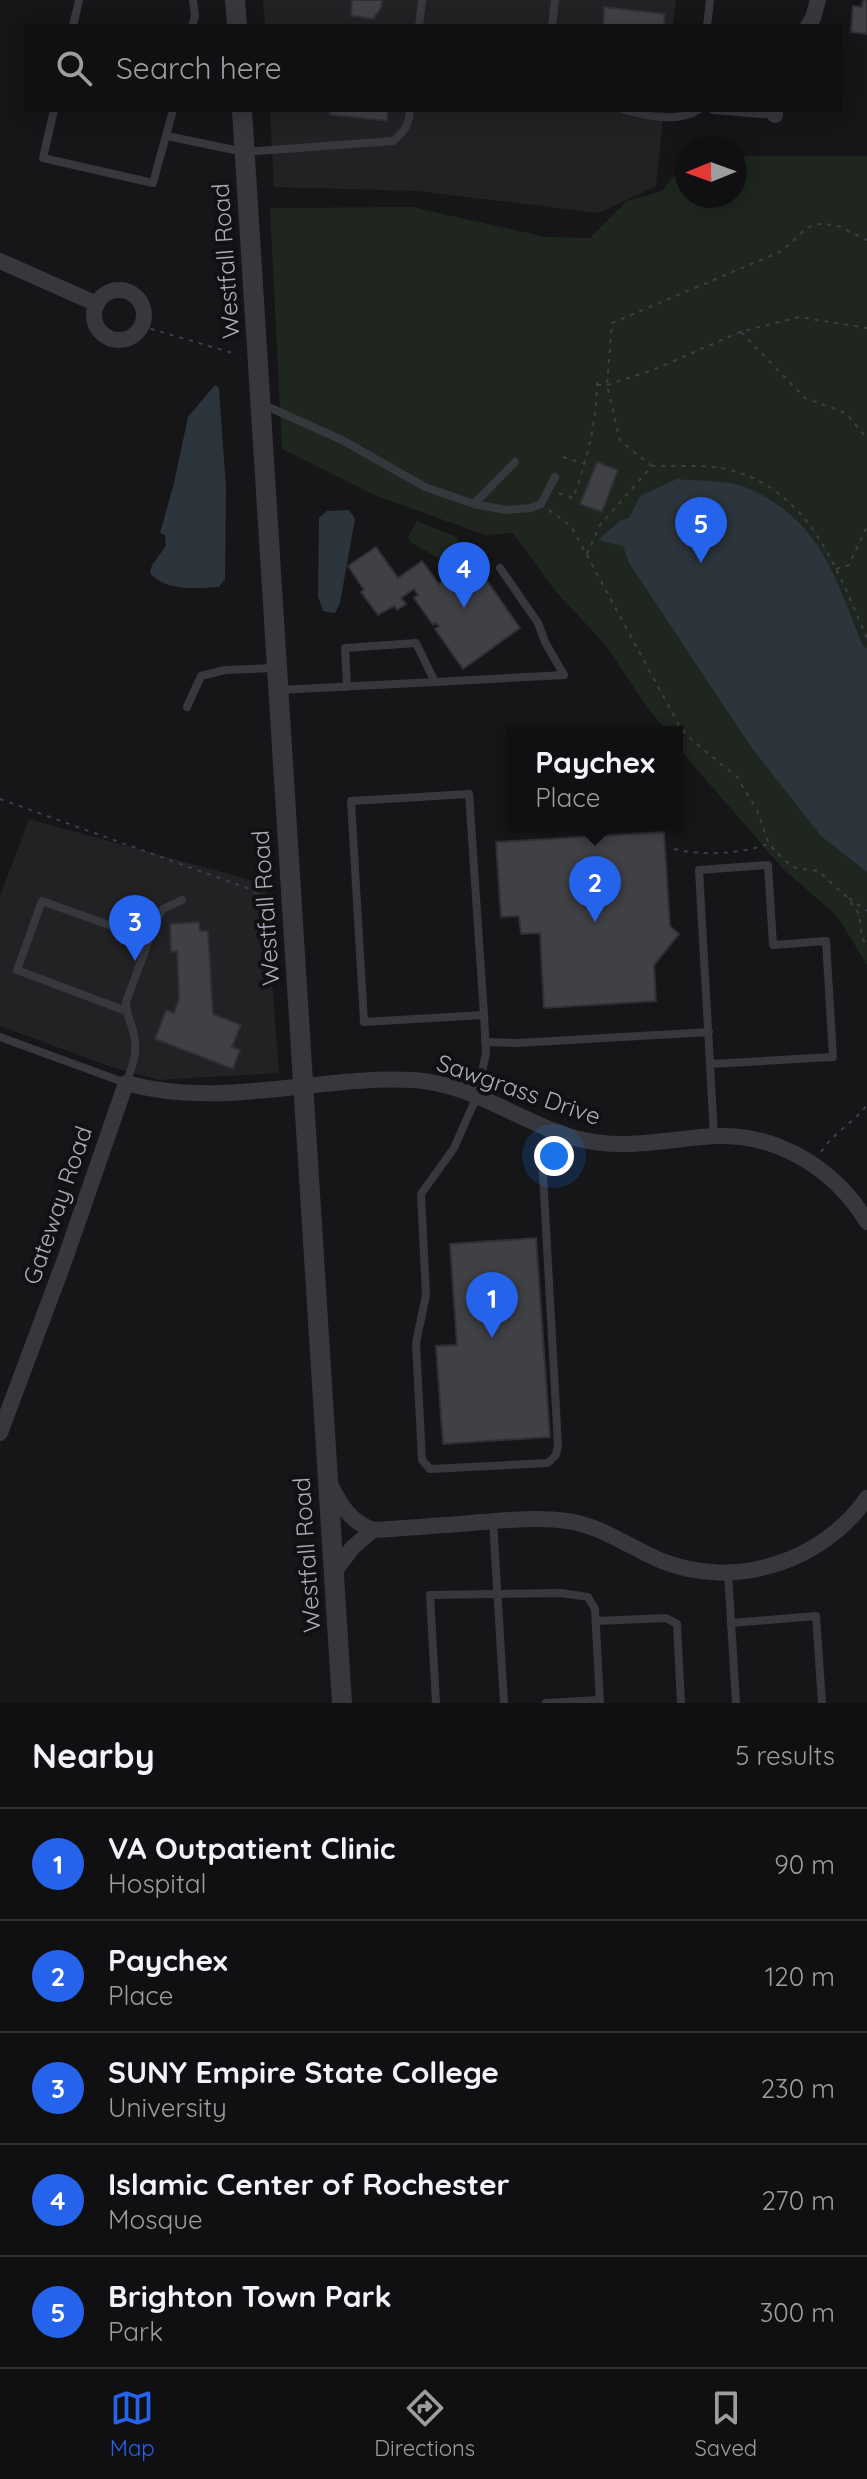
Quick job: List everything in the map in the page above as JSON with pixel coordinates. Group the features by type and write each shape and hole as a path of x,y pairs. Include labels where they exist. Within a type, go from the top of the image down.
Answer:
{"street":[{"path":"235,0 237,24"},
{"path":"809,24 818,0"},
{"name":"Westfall Road","path":"242,112 342,1703"},
{"path":"0,261 97,304"},
{"path":"111,292 130,293 142,307 144,317 141,326 127,339 108,338 95,324 97,304 111,292"},
{"name":"Sawgrass Drive","path":"126,1083 183,1095 231,1095 366,1081 417,1080 456,1088 579,1139 617,1144 714,1136 756,1140 795,1154 831,1178 867,1222"},
{"name":"Gateway Road","path":"0,1433 126,1083"},
{"path":"327,1479 343,1509 357,1524 373,1530 533,1519 567,1521 608,1533 677,1566 728,1572 778,1565 799,1556 836,1533 866,1501"},
{"path":"333,1573 353,1547 373,1530"}],"lane":[{"path":"73,24 79,0"},
{"path":"193,0 193,24"},
{"path":"419,24 422,0"},
{"path":"552,24 555,0"},
{"path":"707,24 710,0"},
{"path":"54,112 43,158 153,183 173,112"},
{"path":"167,136 244,152 393,141 409,124 410,112"},
{"path":"635,112 662,117 693,112"},
{"path":"754,112 775,113"},
{"path":"260,403 342,440 425,487 474,504 525,510 541,504 555,477"},
{"path":"474,504 515,462"},
{"path":"277,690 564,675 538,623 500,568"},
{"path":"347,687 345,648 416,643 435,682"},
{"path":"187,707 201,676 225,670 276,668"},
{"path":"484,1015 364,1022 351,801 469,794 484,1015 484,1072 454,1148 421,1194 426,1295 416,1343 422,1460 430,1469 548,1463 556,1455 558,1445 542,1156 552,1130"},
{"path":"710,1064 833,1057 826,941 773,945 768,865 699,870 714,1136"},
{"path":"0,1037 126,1083 133,1064 136,1040 126,1002 148,939 163,909 182,900"},
{"path":"126,1011 17,970 42,901 148,939"},
{"path":"485,1042 518,1043 709,1032"},
{"path":"493,1521 504,1703"},
{"path":"728,1572 736,1703"},
{"path":"436,1703 430,1595 576,1594 588,1597 595,1609 600,1702 546,1703"},
{"path":"731,1623 816,1616 822,1703"},
{"path":"596,1621 666,1618 677,1624 681,1703"}],"path":[{"path":"867,240 836,225 816,224 807,228 782,251 612,323 607,385 620,441 652,466 726,469 767,487 791,502 812,526 836,569 867,638"},
{"path":"597,385 607,385 653,370 740,332 799,317 867,328"},
{"path":"141,326 236,354"},
{"path":"740,332 805,398 846,413 867,439"},
{"path":"558,493 573,498 585,464 594,429 597,378"},
{"path":"563,457 585,464"},
{"path":"586,556 600,525 652,466"},
{"path":"541,504 571,526 679,726"},
{"path":"836,569 849,565 867,526"},
{"path":"683,730 737,777 757,810 769,844 796,868 818,871 867,911"},
{"path":"0,799 247,888 272,902"},
{"path":"674,849 693,853 745,851 769,844"},
{"path":"847,897 859,914 862,938 867,946"},
{"path":"818,1157 829,1139 867,1105"}],"shaded area":[{"path":"263,0 676,0 673,24 265,24"},
{"path":"270,112 664,112 656,186 599,213 417,191 274,187"},
{"path":"747,156 867,156 867,965 837,916 783,869 683,753 683,726 662,726 604,643 556,592 513,533 485,535 374,495 282,449 270,208 412,207 546,237 590,238 627,201 662,191 675,175 675,208 747,208"},
{"path":"215,385 219,388 226,489 225,579 219,587 173,586 150,573 166,546 165,535 160,533 188,417"},
{"path":"677,479 738,485 771,500 808,533 833,573 863,646 867,648 867,872 821,836 752,748 629,563 623,546 598,540 621,520 629,518 640,496"},
{"path":"349,510 355,519 340,603 335,613 323,611 318,596 319,518 327,511"},
{"path":"417,521 457,537 460,547 454,559 442,560 410,542 408,537"},
{"path":"29,819 265,884 279,1073 158,1080 111,1067 0,1026 0,896"}],"building":[{"path":"352,0 382,0 381,8 373,19 351,16"},
{"path":"863,0 867,0 867,34 851,32 853,6 862,7"},
{"path":"604,7 665,14 664,24 603,24"},
{"path":"330,112 388,112 387,121 330,115"},
{"path":"597,462 618,470 602,512 580,504"},
{"path":"376,547 398,578 422,561 439,584 450,576 452,579 458,575 467,587 483,575 520,628 463,669 435,629 439,626 436,623 433,625 414,598 418,595 414,589 401,598 406,604 397,610 394,606 378,615 361,592 364,590 348,566"},
{"path":"664,832 670,926 679,934 654,965 656,1001 544,1008 540,933 521,934 519,916 501,917 496,842"},
{"path":"199,922 200,931 208,931 213,1014 241,1025 232,1047 240,1050 233,1069 155,1039 166,1010 174,1013 179,998 177,951 171,952 170,924"},
{"path":"536,1238 550,1437 443,1444 436,1346 457,1345 450,1244"}],"place":[{"name":"Brighton Town Park","path":"701,563"},
{"name":"Islamic Center of Rochester","path":"464,608"},
{"name":"Paychex","path":"595,922"},
{"name":"SUNY Empire State College","path":"135,961"},
{"name":"VA Outpatient Clinic","path":"492,1338"}]}
